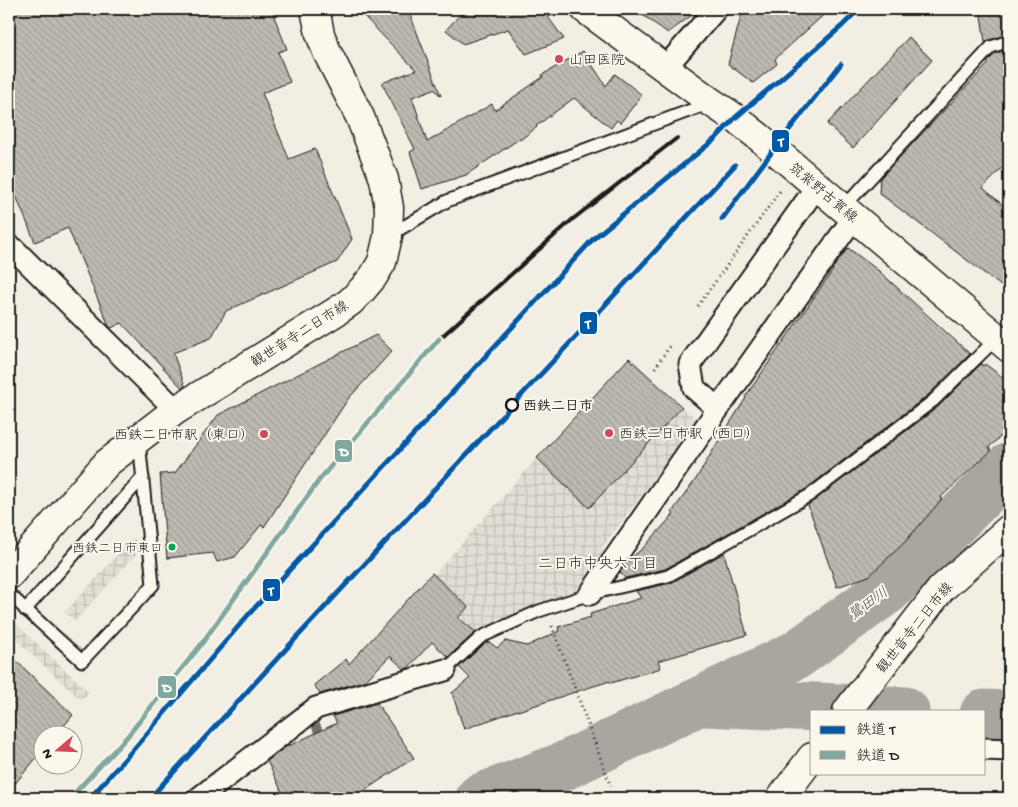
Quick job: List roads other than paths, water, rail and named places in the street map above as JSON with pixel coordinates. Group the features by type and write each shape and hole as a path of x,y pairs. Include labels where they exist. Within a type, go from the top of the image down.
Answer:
{"main road":[{"name":"観世音寺二日市線","path":"9,575 107,463 176,410 350,302 373,277 382,262 388,236 389,208 384,180 360,116 327,52 320,34 315,9"},
{"name":"筑紫野古賀線","path":"585,9 735,118 1003,343"},
{"name":"観世音寺二日市線","path":"848,710 941,589 1009,530"},
{"path":"781,798 810,760"}],"street":[{"path":"665,68 716,9"},
{"path":"718,409 694,388 690,364 818,186"},
{"path":"590,594 718,409 848,212"},
{"path":"9,246 176,410"},
{"path":"200,798 316,708 444,670"},
{"path":"986,749 1009,750"}],"lane":[{"path":"848,212 991,47 1009,41"},
{"path":"388,236 447,201 711,102"},
{"path":"444,670 481,637 539,611 590,594 668,576 810,495 933,401 1003,343"},
{"path":"9,594 82,662 153,585 139,438"},
{"path":"26,610 143,476"}],"waterway":[{"name":"鷺田川","path":"480,798 562,767 796,655 887,590 1009,467"},
{"name":"鷺田川","path":"704,702 883,710"},
{"name":"鷺田川","path":"986,714 1009,715"},
{"path":"316,726 323,742"}],"railway":[{"path":"439,339 573,219 677,138"}],"rail line":[{"name":"T","path":"90,798 249,614 594,238 715,139 735,118 842,26 859,9"},
{"name":"T","path":"722,219 841,64"},
{"name":"T","path":"150,798 735,165"},
{"name":"D","path":"70,798 126,738 200,646 320,479 439,339"}],"place":[{"name":"山田医院","path":"559,59"},
{"name":"西鉄二日市","path":"512,405"},
{"name":"西鉄二日市駅（西口）","path":"609,433"},
{"name":"西鉄二日市駅（東口）","path":"264,434"},
{"name":"西鉄二日市東口","path":"172,547"}],"district":[{"name":"二日市中央六丁目","path":"598,563"}]}
